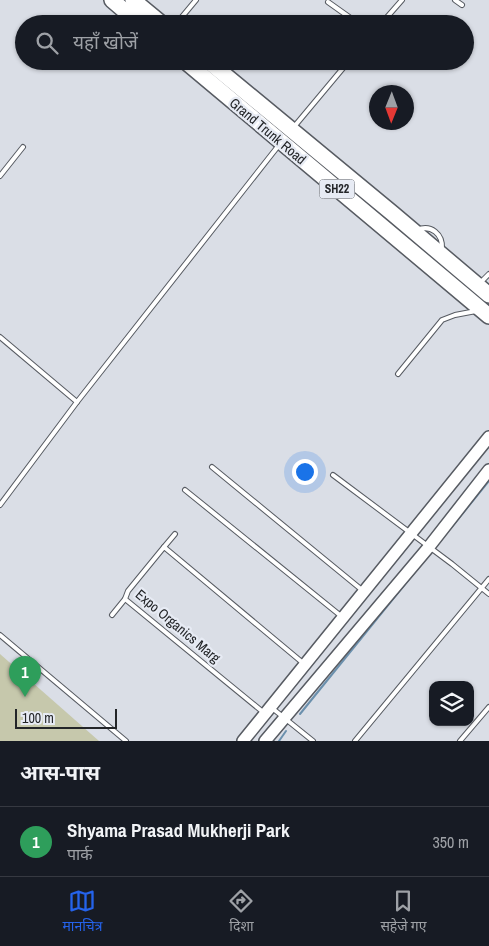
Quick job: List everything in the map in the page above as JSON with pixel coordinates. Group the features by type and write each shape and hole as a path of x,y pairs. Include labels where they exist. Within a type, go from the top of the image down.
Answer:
{"highway":[{"path":"112,0 130,15"},
{"path":"135,0 152,15"},
{"name":"Grand Trunk Road","path":"196,70 485,313"},
{"name":"Grand Trunk Road","path":"219,70 483,290"},
{"path":"381,226 392,213"},
{"path":"435,271 443,256"}],"street":[{"path":"243,741 489,437"},
{"path":"265,741 428,548 489,470"}],"lane":[{"path":"184,15 196,0"},
{"path":"389,15 402,0"},
{"path":"455,0 462,5"},
{"path":"328,2 346,15"},
{"path":"0,505 77,402 291,130 342,70"},
{"path":"0,176 23,147"},
{"path":"483,290 489,274"},
{"path":"398,374 442,320 455,315 485,313"},
{"path":"0,337 77,402"},
{"path":"212,467 363,592"},
{"path":"333,475 489,594"},
{"path":"185,490 342,618"},
{"name":"Expo Organics Marg","path":"175,534 128,591 125,599 268,710 284,717 313,741"},
{"path":"164,547 305,664"},
{"path":"355,741 489,579"},
{"path":"112,615 125,599"},
{"path":"0,635 126,741"},
{"path":"460,741 489,707"}],"green space":[{"path":"0,654 99,741 0,741"}],"waterway":[{"path":"450,529 489,481"},
{"path":"300,714 418,568"},
{"path":"279,741 286,731"}],"place":[{"name":"Shyama Prasad Mukherji Park","path":"25,697"}]}
